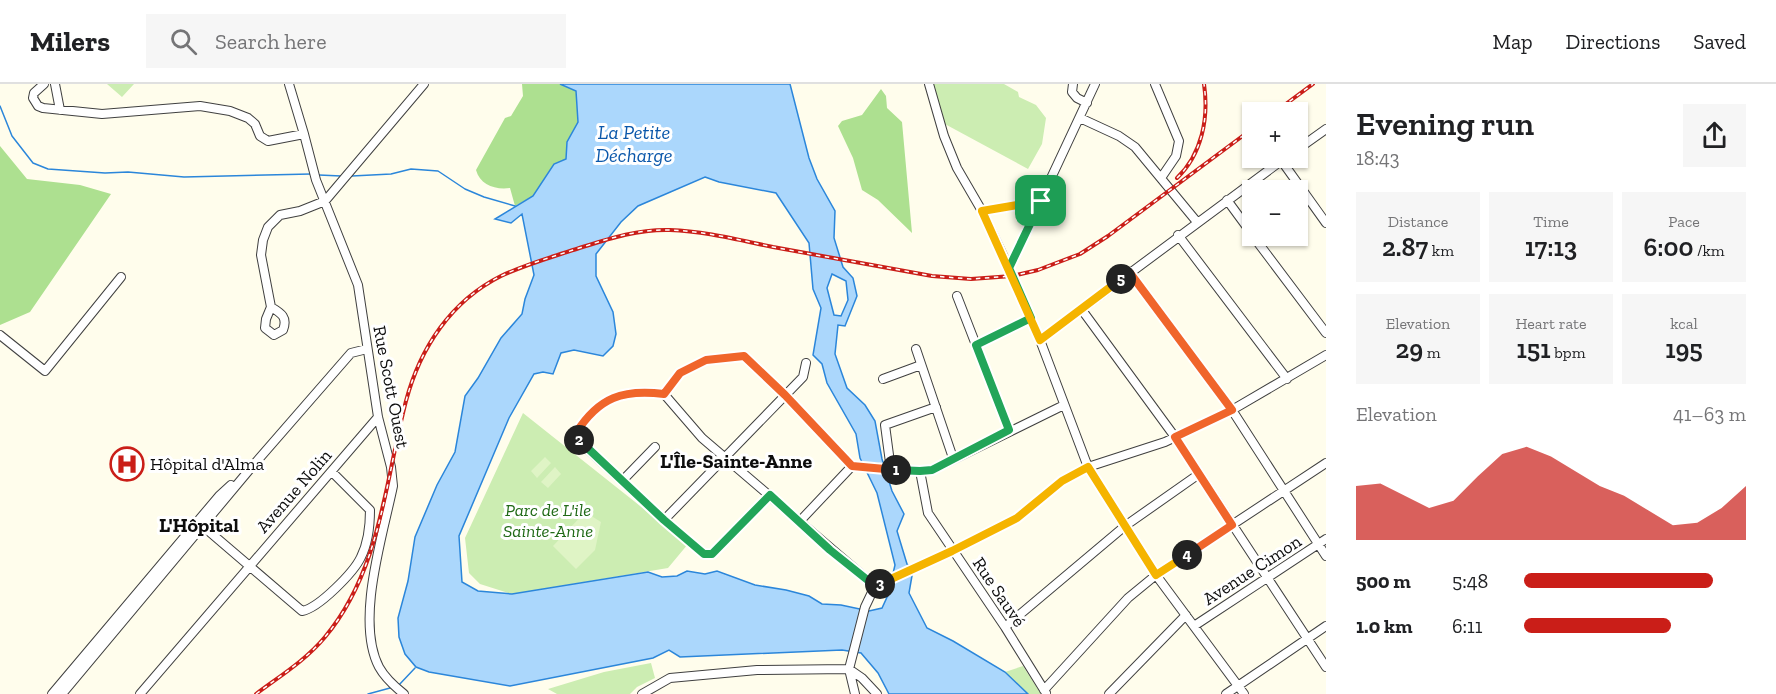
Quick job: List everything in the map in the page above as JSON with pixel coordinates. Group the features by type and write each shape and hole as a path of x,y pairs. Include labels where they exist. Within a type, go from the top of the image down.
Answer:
{"street":[{"path":"44,84 34,93 34,103 44,108 102,114 200,106 230,111 249,118 255,124 260,136 268,141 304,134"},
{"path":"55,84 60,110"},
{"name":"Rue Scott Ouest","path":"289,84 312,167 358,285 378,417 392,467 393,486 372,586 369,618 371,642 379,666 390,682 404,694"},
{"path":"271,307 261,255 263,240 268,228 280,215 300,211 325,201 424,84"},
{"path":"929,84 941,127 957,168 982,211 1031,318 1088,467 1156,575 1245,694"},
{"path":"1073,84 1072,92 1077,98 1087,103"},
{"path":"1155,84 1179,141 1176,156 1161,178"},
{"path":"1009,268 1087,103 1093,85"},
{"path":"1080,118 1119,136 1136,147 1197,222"},
{"path":"1308,141 1326,129"},
{"path":"1040,340 1271,168"},
{"path":"1289,168 1326,223"},
{"path":"1227,200 1242,220"},
{"path":"982,211 1041,201"},
{"path":"1178,235 1287,379"},
{"path":"1261,246 1326,333"},
{"path":"1130,273 1232,410 1326,556"},
{"path":"0,335 45,371 121,277"},
{"path":"957,296 1009,430"},
{"path":"1082,310 1175,437 1326,667"},
{"path":"976,345 1031,318"},
{"path":"52,694 351,353 367,349"},
{"path":"916,349 953,458"},
{"path":"855,694 850,666 866,607 879,584 1017,518 1062,481 1088,467 1175,437 1232,410 1326,355"},
{"path":"664,394 680,373 706,360 744,356 856,467 920,471 932,470 1009,430 1064,405"},
{"path":"664,520 803,377 806,363"},
{"path":"883,379 921,365"},
{"path":"770,495 712,554 704,554 579,441 576,433 587,415 619,394 629,392 664,394 702,438 725,459 770,495 830,550 879,584"},
{"path":"891,470 885,425 936,407"},
{"name":"Avenue Nolin","path":"140,694 378,417"},
{"path":"622,481 655,447"},
{"path":"1046,692 1128,598 1156,575 1326,463"},
{"path":"800,521 856,467"},
{"path":"200,524 302,611 305,611 316,605 355,567 362,555 370,523 370,510 332,471"},
{"name":"Rue Sauvé","path":"920,471 928,513 1046,692"},
{"path":"1005,627 1125,526 1199,474"},
{"path":"62,694 200,524"},
{"name":"Avenue Cimon","path":"1194,626 1326,538"},
{"name":"Avenue Cimon","path":"1109,694 1186,615"},
{"path":"1226,694 1326,626"},
{"path":"642,694 670,678 757,670 850,666 877,694"}],"green space":[{"path":"107,84 134,84 122,97"},
{"path":"522,84 560,84 576,91 578,122 567,142 566,159 554,164 533,196 515,206 510,188 499,188 485,183 476,170 505,118 511,116 523,96"},
{"path":"932,84 1004,84 1018,92 1019,97 1036,105 1046,118 1042,144 1028,169 943,123"},
{"path":"881,89 886,96 887,108 902,122 912,233 878,200 862,190 853,158 838,126 842,121 862,115"},
{"path":"0,146 27,179 80,185 111,194 30,312 0,325"},
{"name":"Parc de L'ile Sainte-Anne","path":"523,413 688,544 668,568 512,594 480,584 469,573 465,538"},
{"path":"545,457 551,463 537,478 531,471"},
{"path":"555,467 561,474 548,488 541,482"},
{"path":"585,512 601,522 595,550 576,569 553,546"},
{"path":"651,663 655,678 637,687 630,694 557,694 548,689 604,672"},
{"path":"1023,666 1041,694 1028,694 1005,672"}],"water":[{"name":"La Petite Décharge","path":"560,84 790,84 809,158 817,179 835,211 834,238 843,267 853,278 857,296 845,326 838,325 835,354 847,388 865,405 875,421 882,459 892,491 904,514 897,531 907,564 913,570 909,593 927,628 1005,672 1028,694 889,694 878,673 861,653 842,650 680,657 669,650 653,658 510,686 429,672 416,667 405,654 399,637 398,618 408,581 415,537 437,485 455,452 465,396 501,338 522,314 534,275 522,214 511,223 495,219 533,196 554,164 566,159 567,142 578,122 576,91","holes":["705,177 776,193 809,243 813,289 821,308 813,355 822,364 827,383 856,434 860,458 877,493 895,565 888,595 882,608 869,611 841,605 822,604 809,596 755,585 717,571 705,574 687,571 677,576 662,577 648,572 512,594 478,591 462,582 459,536 509,418 534,374 543,372 553,374 561,353 574,350 603,356 613,346 616,334 613,312 596,276 596,254 621,222 638,206","832,274 846,281 848,300 841,316 834,315 827,288"]}],"waterway":[{"path":"0,106 12,136 33,163 48,169 184,177 311,174"},
{"path":"352,176 391,174 411,169 438,171 465,189 515,206"},
{"path":"319,175 341,176"},
{"path":"398,686 415,668"},
{"path":"368,694 390,688"}],"railway":[{"path":"1177,178 1192,158 1202,135 1205,110 1204,84"},
{"path":"1289,102 1313,84"},
{"path":"256,694 310,653 344,611 370,554 379,524 412,381 440,328 467,299 483,286 501,276 537,262 609,239 657,230 709,234 932,276 971,279 1012,276 1038,270 1080,254 1108,236 1242,136"}],"place":[{"name":"Hôpital d'Alma","path":"127,464"}],"district":[{"name":"L'Île-Sainte-Anne","path":"736,461"},
{"name":"L'Hôpital","path":"199,525"}],"route":[{"path":"1041,201 982,211 1009,268 1012,276 1031,318 1040,340 1130,273 1232,410 1175,437 1232,525 1156,575 1088,467 1062,481 1017,518 875,586 830,550 770,495 712,554 704,554 579,441 576,433 587,415 619,394 647,392 664,394 680,373 706,360 744,356 785,395 852,466 932,470 1009,430 976,345 1031,318 1009,268 1041,201"}]}
